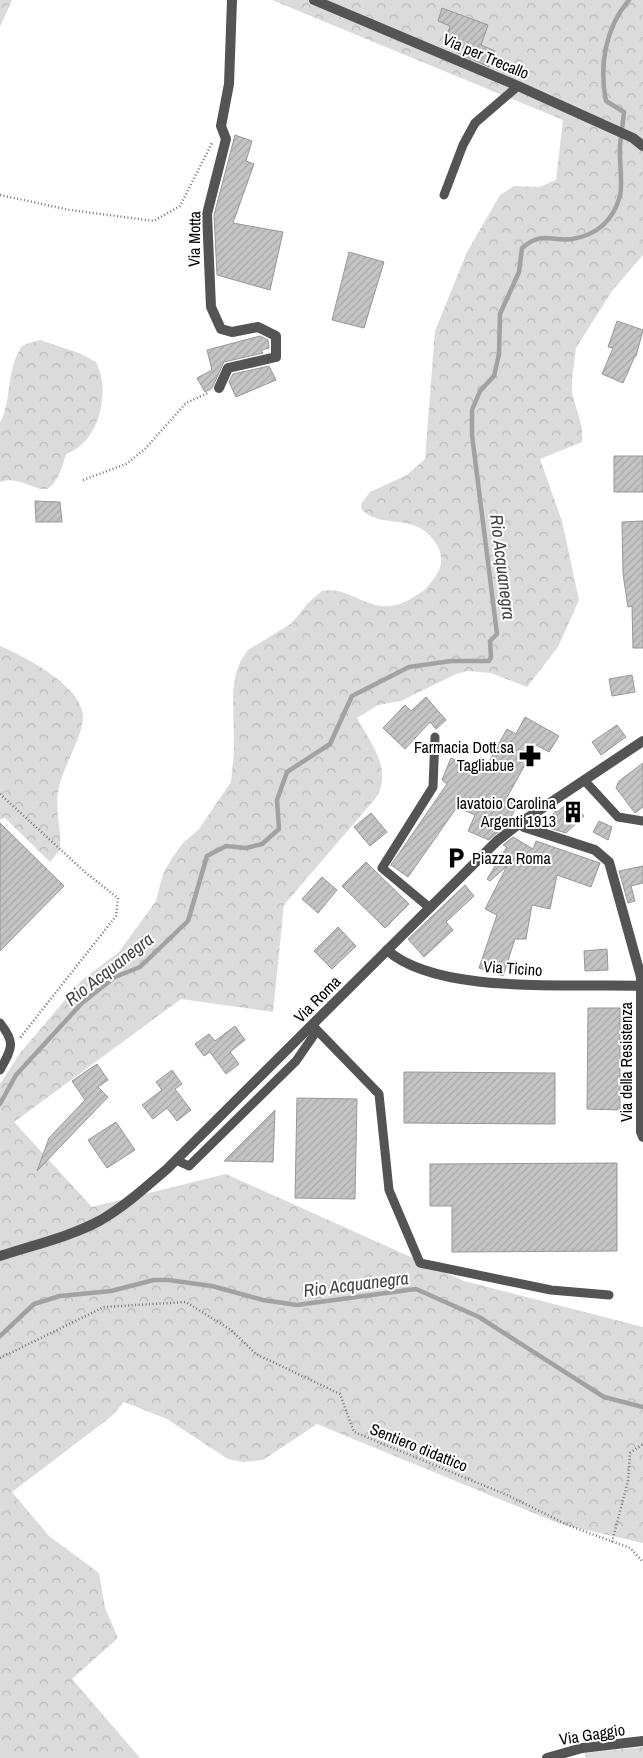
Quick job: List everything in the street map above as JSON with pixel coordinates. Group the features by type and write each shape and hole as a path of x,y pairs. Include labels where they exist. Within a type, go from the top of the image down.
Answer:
{"street":[{"name":"Via Motta","path":"219,388 228,368 276,357 276,336 258,327 232,332 221,329 211,307 207,214 226,139 221,126 228,84 232,0"},
{"name":"Via per Trecallo","path":"314,0 518,86 633,138 643,146"},
{"name":"Via Roma","path":"0,1256 67,1235 99,1221 124,1205 176,1160 497,841 520,823 643,741"},
{"name":"Via della Resistenza","path":"520,823 524,827 595,850 606,857 611,869 642,986 641,1132 643,1137"},
{"name":"Via Ticino","path":"387,950 406,964 474,981 524,985 642,986"},
{"name":"Via Gaggio","path":"546,1758 582,1748 643,1742"}],"lane":[{"path":"444,195 463,145 474,123 518,86"},
{"path":"430,908 382,868 433,787 435,736"},
{"path":"584,780 618,817 643,821"},
{"path":"0,1023 11,1036 11,1049 0,1070"},
{"path":"312,1025 379,1094 389,1190 420,1263 550,1290 609,1295"}],"path":[{"path":"0,194 70,210 154,220 180,206 221,126"},
{"path":"83,480 126,464 145,449 186,403 219,388"},
{"path":"0,794 86,873 118,898 116,916 11,1049"},
{"name":"Sentiero didattico","path":"0,1358 104,1307 186,1302 231,1330 256,1354 340,1394 354,1432 507,1495 570,1526 630,1548 643,1562"},
{"path":"612,1542 628,1481 630,1453 643,1444"}],"green space":[{"path":"0,0 12,0 0,27"},
{"path":"272,0 643,0 643,255 612,291 576,348 572,393 582,428 582,442 540,459 562,521 579,600 558,647 527,687 491,673 468,671 456,674 401,701 378,705 357,718 374,747 378,758 382,778 380,789 375,799 284,905 273,1012 181,999 14,1122 92,1207 226,1174 464,1281 643,1327 643,1543 560,1524 317,1424 263,1460 243,1462 228,1459 167,1419 124,1402 112,1416 12,1492 49,1536 99,1573 105,1608 118,1638 72,1679 140,1758 0,1758 0,1084 20,1053 82,980 119,952 156,901 163,874 172,858 183,843 199,829 231,782 234,752 233,691 236,673 241,660 248,650 292,623 308,603 322,591 345,593 365,602 387,606 400,604 414,597 426,589 437,574 441,565 439,549 426,532 410,524 369,515 362,510 361,504 370,492 407,475 425,459 435,331 467,252 500,195 514,186 539,187 556,180 563,120"},
{"path":"40,340 79,353 96,362 102,387 102,401 94,427 87,439 78,448 66,454 53,485 46,489 39,489 12,480 0,482 0,423 7,404 11,373 17,354 23,345"},
{"path":"0,646 24,657 52,675 75,696 81,707 83,719 81,728 58,792 57,807 60,850 50,862 4,817 0,820"},
{"path":"643,1747 643,1758 585,1758 585,1753"}],"building":[{"path":"442,8 488,25 481,45 495,51 489,67 456,52 460,40 447,35 450,26 438,21"},
{"path":"235,135 252,141 246,161 254,164 233,223 283,232 270,290 217,275 214,215"},
{"path":"349,252 384,262 364,328 332,320"},
{"path":"617,321 643,330 636,356 623,383 602,374 613,348 608,347"},
{"path":"260,336 268,340 269,348 261,350 263,353 224,362 212,388 205,392 197,378 212,370 207,350"},
{"path":"269,366 276,380 236,397 229,382 233,374"},
{"path":"614,456 643,456 643,492 614,492"},
{"path":"35,501 60,502 62,522 36,522"},
{"path":"643,521 643,648 633,648 632,606 628,607 623,574 622,522"},
{"path":"632,675 635,692 612,696 609,679"},
{"path":"426,697 446,720 436,729 430,722 405,749 383,728 405,705 411,711"},
{"path":"525,717 559,736 549,752 536,745 506,799 517,806 507,824 489,840 468,831 475,815 457,807 408,877 391,865 447,784 442,780 451,758 484,771 507,729 516,734"},
{"path":"617,725 626,737 601,755 592,742"},
{"path":"643,763 643,807 635,813 616,788 619,781"},
{"path":"571,800 584,816 566,833 552,829 545,823 556,811"},
{"path":"371,813 387,832 370,846 354,827"},
{"path":"599,821 612,827 608,840 593,832"},
{"path":"0,823 64,886 0,951"},
{"path":"513,837 533,849 536,841 600,863 591,887 557,875 550,909 532,905 526,939 515,939 503,976 479,968 497,915 485,909 507,866 490,881 487,879 507,847 503,845"},
{"path":"366,862 409,904 385,928 342,886"},
{"path":"643,866 643,883 631,886 635,901 628,903 619,871"},
{"path":"322,877 337,890 318,913 302,899"},
{"path":"465,885 474,896 446,922 453,930 424,957 408,939"},
{"path":"338,927 356,946 332,969 314,951"},
{"path":"607,949 608,970 585,971 584,951"},
{"path":"588,1008 620,1008 620,1110 587,1109"},
{"path":"235,1026 245,1040 230,1052 239,1064 226,1074 210,1052 204,1056 195,1044 209,1034 215,1041"},
{"path":"97,1064 108,1080 98,1087 108,1097 37,1171 49,1138 85,1100 72,1081"},
{"path":"172,1070 182,1084 175,1089 191,1110 177,1121 167,1108 153,1119 142,1105 162,1090 156,1082"},
{"path":"404,1072 555,1073 555,1124 404,1123"},
{"path":"297,1098 357,1099 355,1199 295,1198"},
{"path":"275,1110 273,1162 224,1161"},
{"path":"116,1122 135,1150 107,1168 88,1140"},
{"path":"617,1163 617,1251 452,1252 452,1206 430,1206 430,1164"}],"waterway":[{"name":"Rio Acquanegra","path":"0,1104 16,1075 82,1003 115,977 140,967 188,921 207,856 226,846 246,848 262,844 279,829 277,800 287,772 330,744 352,696 409,667 451,661 489,661 491,657 490,641 497,634 472,435 472,410 480,391 494,376 499,354 500,314 519,272 522,248 536,239 564,240 589,234 608,220 617,205 621,190 620,146 624,112 606,101 603,74 609,35 614,23 629,0"},
{"name":"Rio Acquanegra","path":"0,1336 34,1304 60,1296 111,1291 154,1280 212,1286 263,1300 297,1305 416,1289 479,1317 604,1397 643,1407"}],"place":[{"name":"Farmacia Dott.sa Tagliabue","path":"530,756"},
{"name":"lavatoio Carolina Argenti 1913","path":"573,812"},
{"name":"Piazza Roma","path":"456,858"}]}
